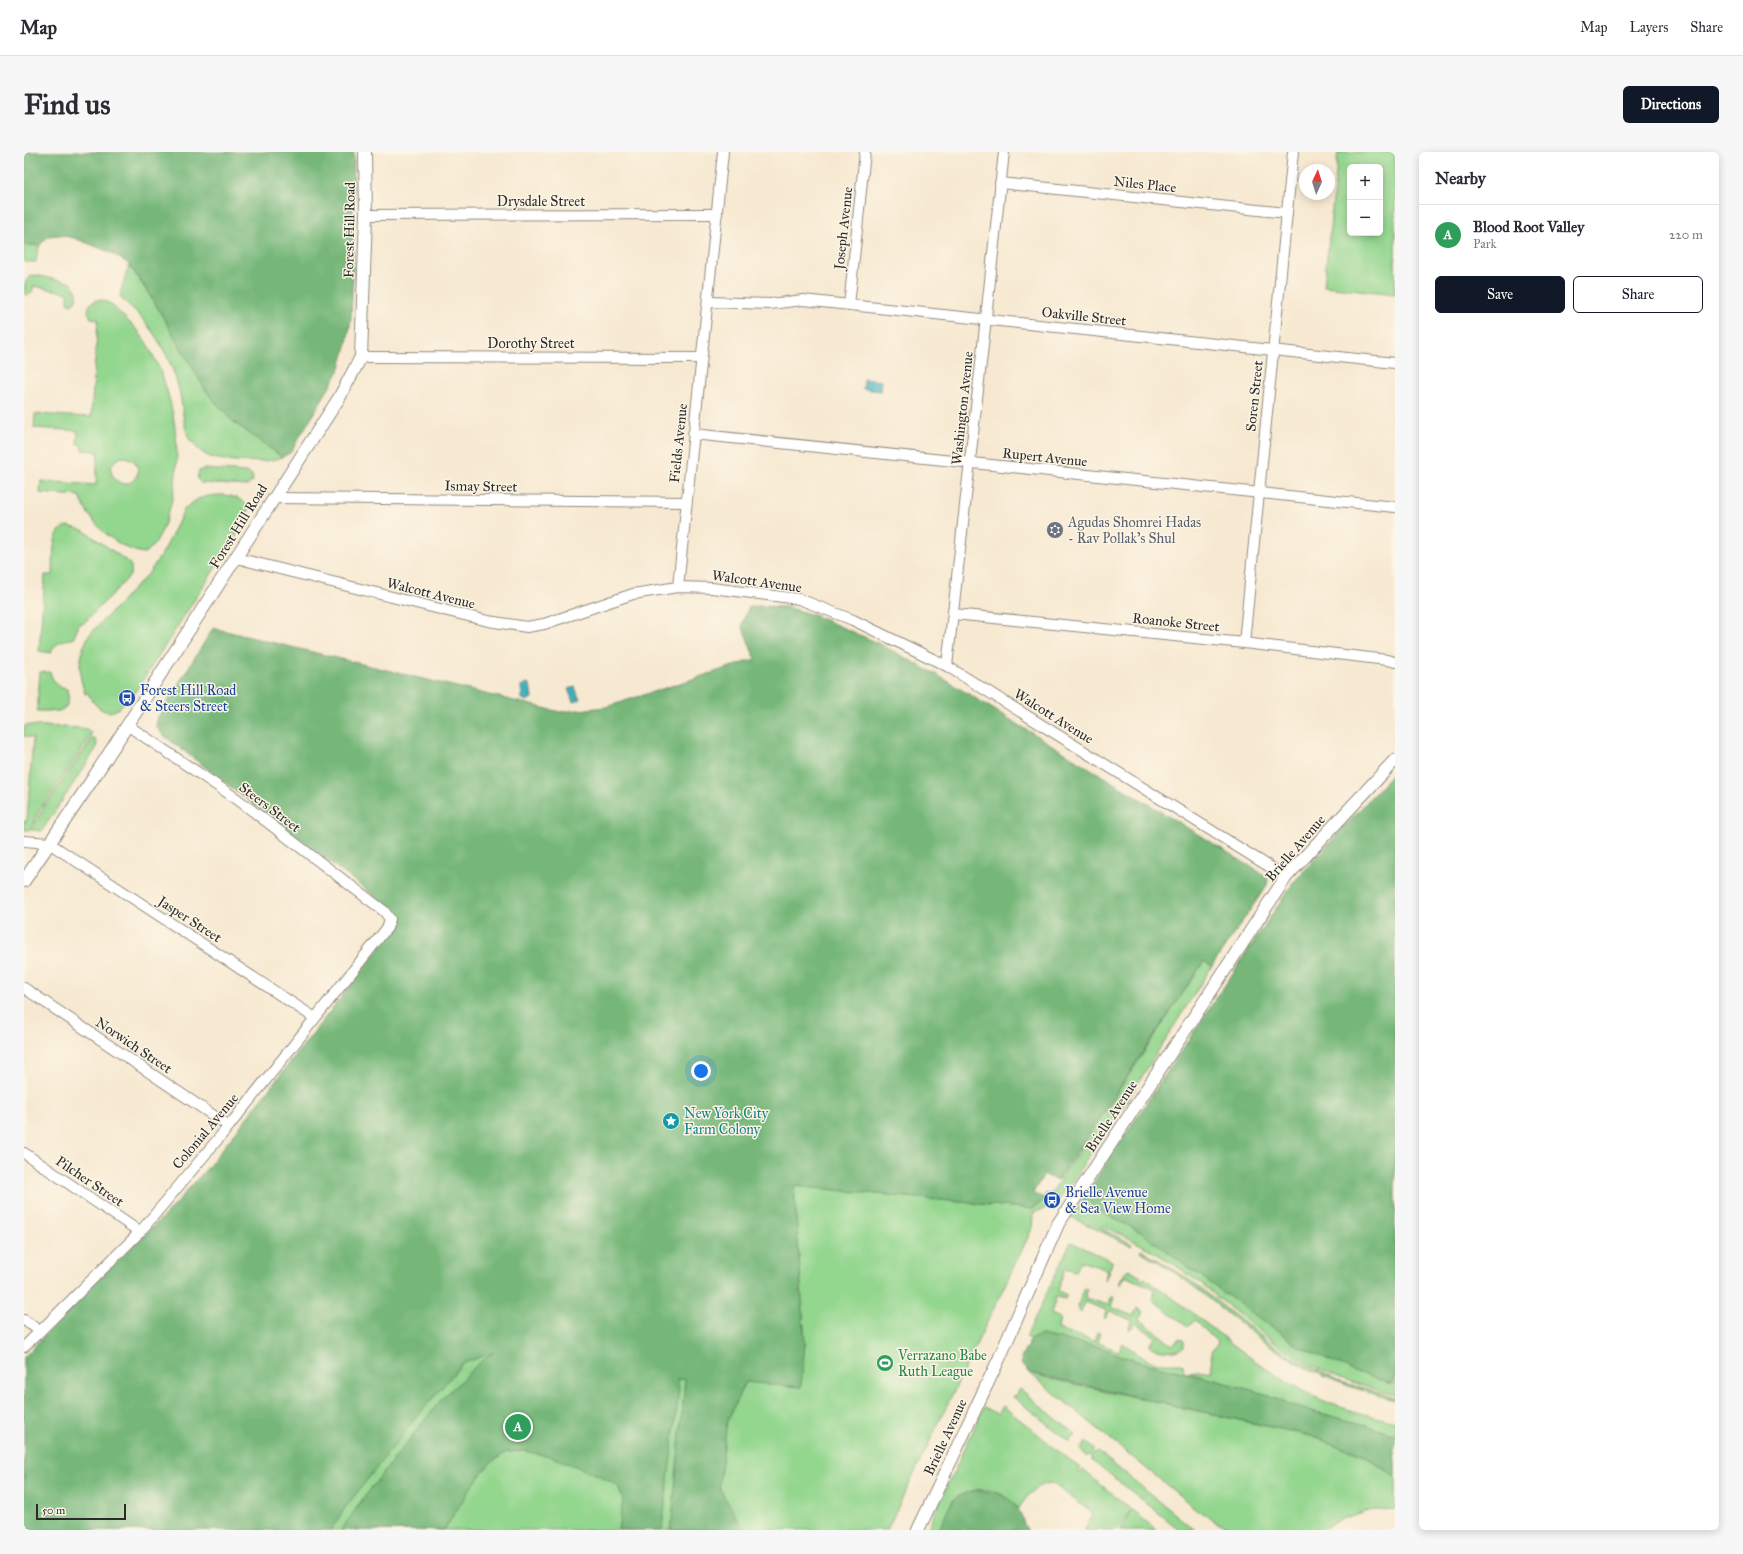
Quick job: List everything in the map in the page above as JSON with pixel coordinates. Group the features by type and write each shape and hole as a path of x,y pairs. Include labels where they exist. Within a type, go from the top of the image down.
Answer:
{"street":[{"name":"Forest Hill Road","path":"24,881 275,498 339,398 361,357 366,215 365,152"},
{"name":"Fields Avenue","path":"678,587 723,152"},
{"name":"Joseph Avenue","path":"849,306 865,152"},
{"name":"Washington Avenue","path":"947,666 954,614 1004,152"},
{"name":"Soren Street","path":"1244,643 1293,152"},
{"name":"Niles Place","path":"1000,183 1287,213"},
{"name":"Drysdale Street","path":"366,215 717,214"},
{"name":"Oakville Street","path":"708,302 770,304 803,300 1395,363"},
{"name":"Dorothy Street","path":"361,357 701,358"},
{"name":"Rupert Avenue","path":"693,434 1395,507"},
{"name":"Ismay Street","path":"275,498 686,502"},
{"name":"Walcott Avenue","path":"236,558 488,621 527,627 562,619 633,594 678,587 712,588 799,599 853,620 947,666 1286,877"},
{"name":"Roanoke Street","path":"954,614 1244,643 1395,662"},
{"name":"Steers Street","path":"127,725 237,798 384,911 390,919"},
{"name":"Brielle Avenue","path":"918,1530 998,1359 1058,1224 1286,877 1395,760"},
{"path":"24,841 49,843"},
{"name":"Jasper Street","path":"49,843 315,1018"},
{"name":"Colonial Avenue","path":"24,1347 140,1232 229,1126 387,928 390,919"},
{"name":"Norwich Street","path":"24,988 229,1126"},
{"name":"Pilcher Street","path":"24,1153 140,1232"},
{"path":"24,1320 40,1331"}],"green space":[{"path":"24,152 354,152 353,273 351,319 347,343 339,371 290,453 282,457 231,420 206,391 149,293 129,264 110,252 74,238 60,235 48,236 40,245 24,245"},
{"path":"1338,152 1395,152 1395,294 1324,286 1333,200 1335,200 1335,181"},
{"path":"24,245 40,245 36,262 24,262"},
{"path":"129,264 231,420 282,457 267,461 236,461 217,459 205,454 193,444 193,441 191,442 185,425 176,380 165,353 142,318 121,298 120,294"},
{"path":"35,275 71,283 77,292 76,300 72,304 68,303 68,293 34,286 31,294 25,294 27,280"},
{"path":"96,300 104,300 116,309 141,335 155,359 171,404 177,451 176,475 172,498 163,529 158,539 148,551 144,553 137,552 123,546 109,537 89,514 79,496 40,493 41,481 96,485 98,451 82,450 82,446 77,443 78,431 34,428 35,414 91,417 98,319 91,318 88,311 90,304","holes":["123,457 127,457 134,461 138,467 138,470 135,478 129,483 123,484 118,482 111,472 115,461"]},
{"path":"204,469 246,472 252,475 253,481 247,486 201,483 197,479 199,471"},
{"path":"225,495 240,500 245,503 248,508 247,519 133,695 128,693 123,701 124,702 114,711 104,711 95,704 88,693 85,694 81,680 80,664 83,648 89,635 149,573 165,549 185,508 198,499 208,496"},
{"path":"68,526 83,530 127,561 131,567 131,573 129,577 83,624 80,623 73,639 60,642 51,653 39,651 45,575 53,575 53,554 56,539 62,528"},
{"name":"New York City Farm Colony","path":"749,606 787,607 816,616 878,643 939,676 1266,876 1268,880 1267,885 1212,966 1204,961 1057,1181 1044,1174 1033,1193 1044,1197 1044,1200 1033,1209 794,1186 805,1344 801,1387 745,1382 727,1422 719,1487 744,1530 671,1530 685,1379 677,1379 679,1390 662,1530 618,1530 623,1500 618,1486 600,1476 549,1456 524,1451 507,1452 490,1463 470,1489 444,1530 341,1530 362,1500 439,1402 480,1362 494,1352 462,1364 414,1420 345,1508 331,1530 24,1530 24,1357 103,1275 168,1212 209,1166 403,918 163,735 156,726 158,717 213,628 560,712 606,707 755,659 742,625"},
{"path":"40,672 50,672 56,684 67,689 68,701 64,709 61,711 37,711"},
{"path":"26,725 81,728 87,729 91,733 90,738 40,809 29,830 24,830 24,821 27,821 33,738 24,736 24,727"},
{"path":"95,738 97,744 96,749 42,831 31,830 44,807 92,739"},
{"path":"1395,771 1395,1370 1392,1384 1356,1372 1296,1345 1139,1231 1093,1208 1090,1200 1082,1200 1293,883"},
{"path":"1204,961 1212,966 1119,1113 1058,1201 1049,1207 1033,1213 1032,1229 887,1530 24,1530 496,1351 661,1378 745,1382 800,1387 805,1344 794,1186 1033,1209 1044,1200 1046,1193 1050,1195"},
{"path":"1087,1199 1091,1201 1093,1208 1139,1231 1392,1384 1395,1370 1395,1395 1343,1379 1306,1362 1266,1336 1199,1282 1144,1246 1101,1226 1100,1228 1132,1244 1131,1246 1071,1217 1082,1200"},
{"path":"1071,1242 1112,1261 1112,1263 1105,1280 1107,1270 1081,1261 1076,1271 1065,1268 1058,1291 1067,1295 1065,1299 1056,1297 1051,1314 1060,1318 1058,1329 1094,1341 1097,1332 1100,1332 1097,1342 1118,1351 1123,1343 1144,1358 1155,1362 1181,1363 1183,1364 1184,1373 1136,1361 1099,1347 1041,1335 1031,1339 1026,1337"},
{"path":"1141,1249 1187,1278 1261,1336 1290,1356 1341,1382 1395,1398 1395,1400 1334,1380 1292,1360 1260,1339 1193,1286 1159,1262 1140,1251"},
{"path":"1129,1269 1141,1276 1140,1279 1143,1281 1144,1278 1165,1292 1246,1355 1289,1383 1331,1404 1395,1422 1395,1435 1366,1425 1292,1406 1265,1394 1185,1373 1212,1371 1211,1352 1218,1343 1195,1320 1186,1326 1152,1299 1155,1289 1125,1276 1120,1285 1120,1281"},
{"path":"1085,1288 1088,1289 1085,1298 1108,1305 1111,1297 1114,1297 1111,1307 1133,1316 1137,1308 1144,1312 1139,1319 1172,1345 1180,1338 1184,1341 1184,1347 1177,1351 1161,1351 1156,1349 1149,1345 1155,1337 1136,1323 1129,1330 1131,1320 1110,1311 1104,1320 1106,1310 1084,1302 1081,1312 1079,1312 1077,1307"},
{"path":"1041,1335 1099,1347 1136,1361 1265,1394 1292,1406 1366,1425 1395,1435 1395,1477 1365,1456 1311,1436 1031,1373 1022,1365 1021,1358 1031,1339"},
{"path":"1026,1370 1043,1377 1311,1436 1365,1456 1395,1477 1395,1509 1365,1511 1344,1518 1318,1530 1236,1530 1215,1521 1196,1509"},
{"path":"1020,1389 1076,1435 1071,1438 1070,1442 1012,1396 1016,1396"},
{"path":"1003,1406 1081,1469 1078,1472 1080,1473 1083,1470 1132,1510 1117,1530 1084,1530 1093,1515 1091,1512 1052,1483 1041,1486 1032,1492 1024,1500 1018,1510 1011,1501 1001,1494 989,1490 977,1490 971,1492 953,1500 939,1530 927,1530 984,1407 998,1414"},
{"path":"1086,1442 1094,1449 1093,1452 1095,1453 1097,1451 1195,1530 1180,1530 1092,1460 1092,1456 1090,1455 1088,1457 1080,1450"},
{"path":"977,1490 991,1492 1009,1499 1017,1509 1024,1525 1028,1530 939,1530 952,1503 961,1495"},
{"path":"1133,1511 1157,1530 1120,1530"}],"water":[{"path":"864,379 881,381 880,391 863,389"},
{"path":"526,683 530,684 532,698 527,701 522,699 521,686"},
{"path":"575,687 580,700 573,702 568,689"}],"place":[{"name":"Agudas Shomrei Hadas - Rav Pollak's Shul","path":"1055,530"},
{"name":"Forest Hill Road & Steers Street","path":"127,698"},
{"name":"New York City Farm Colony","path":"671,1121"},
{"name":"Brielle Avenue & Sea View Home","path":"1052,1200"},
{"name":"Verrazano Babe Ruth League","path":"885,1363"},
{"name":"Blood Root Valley","path":"518,1427"}]}
